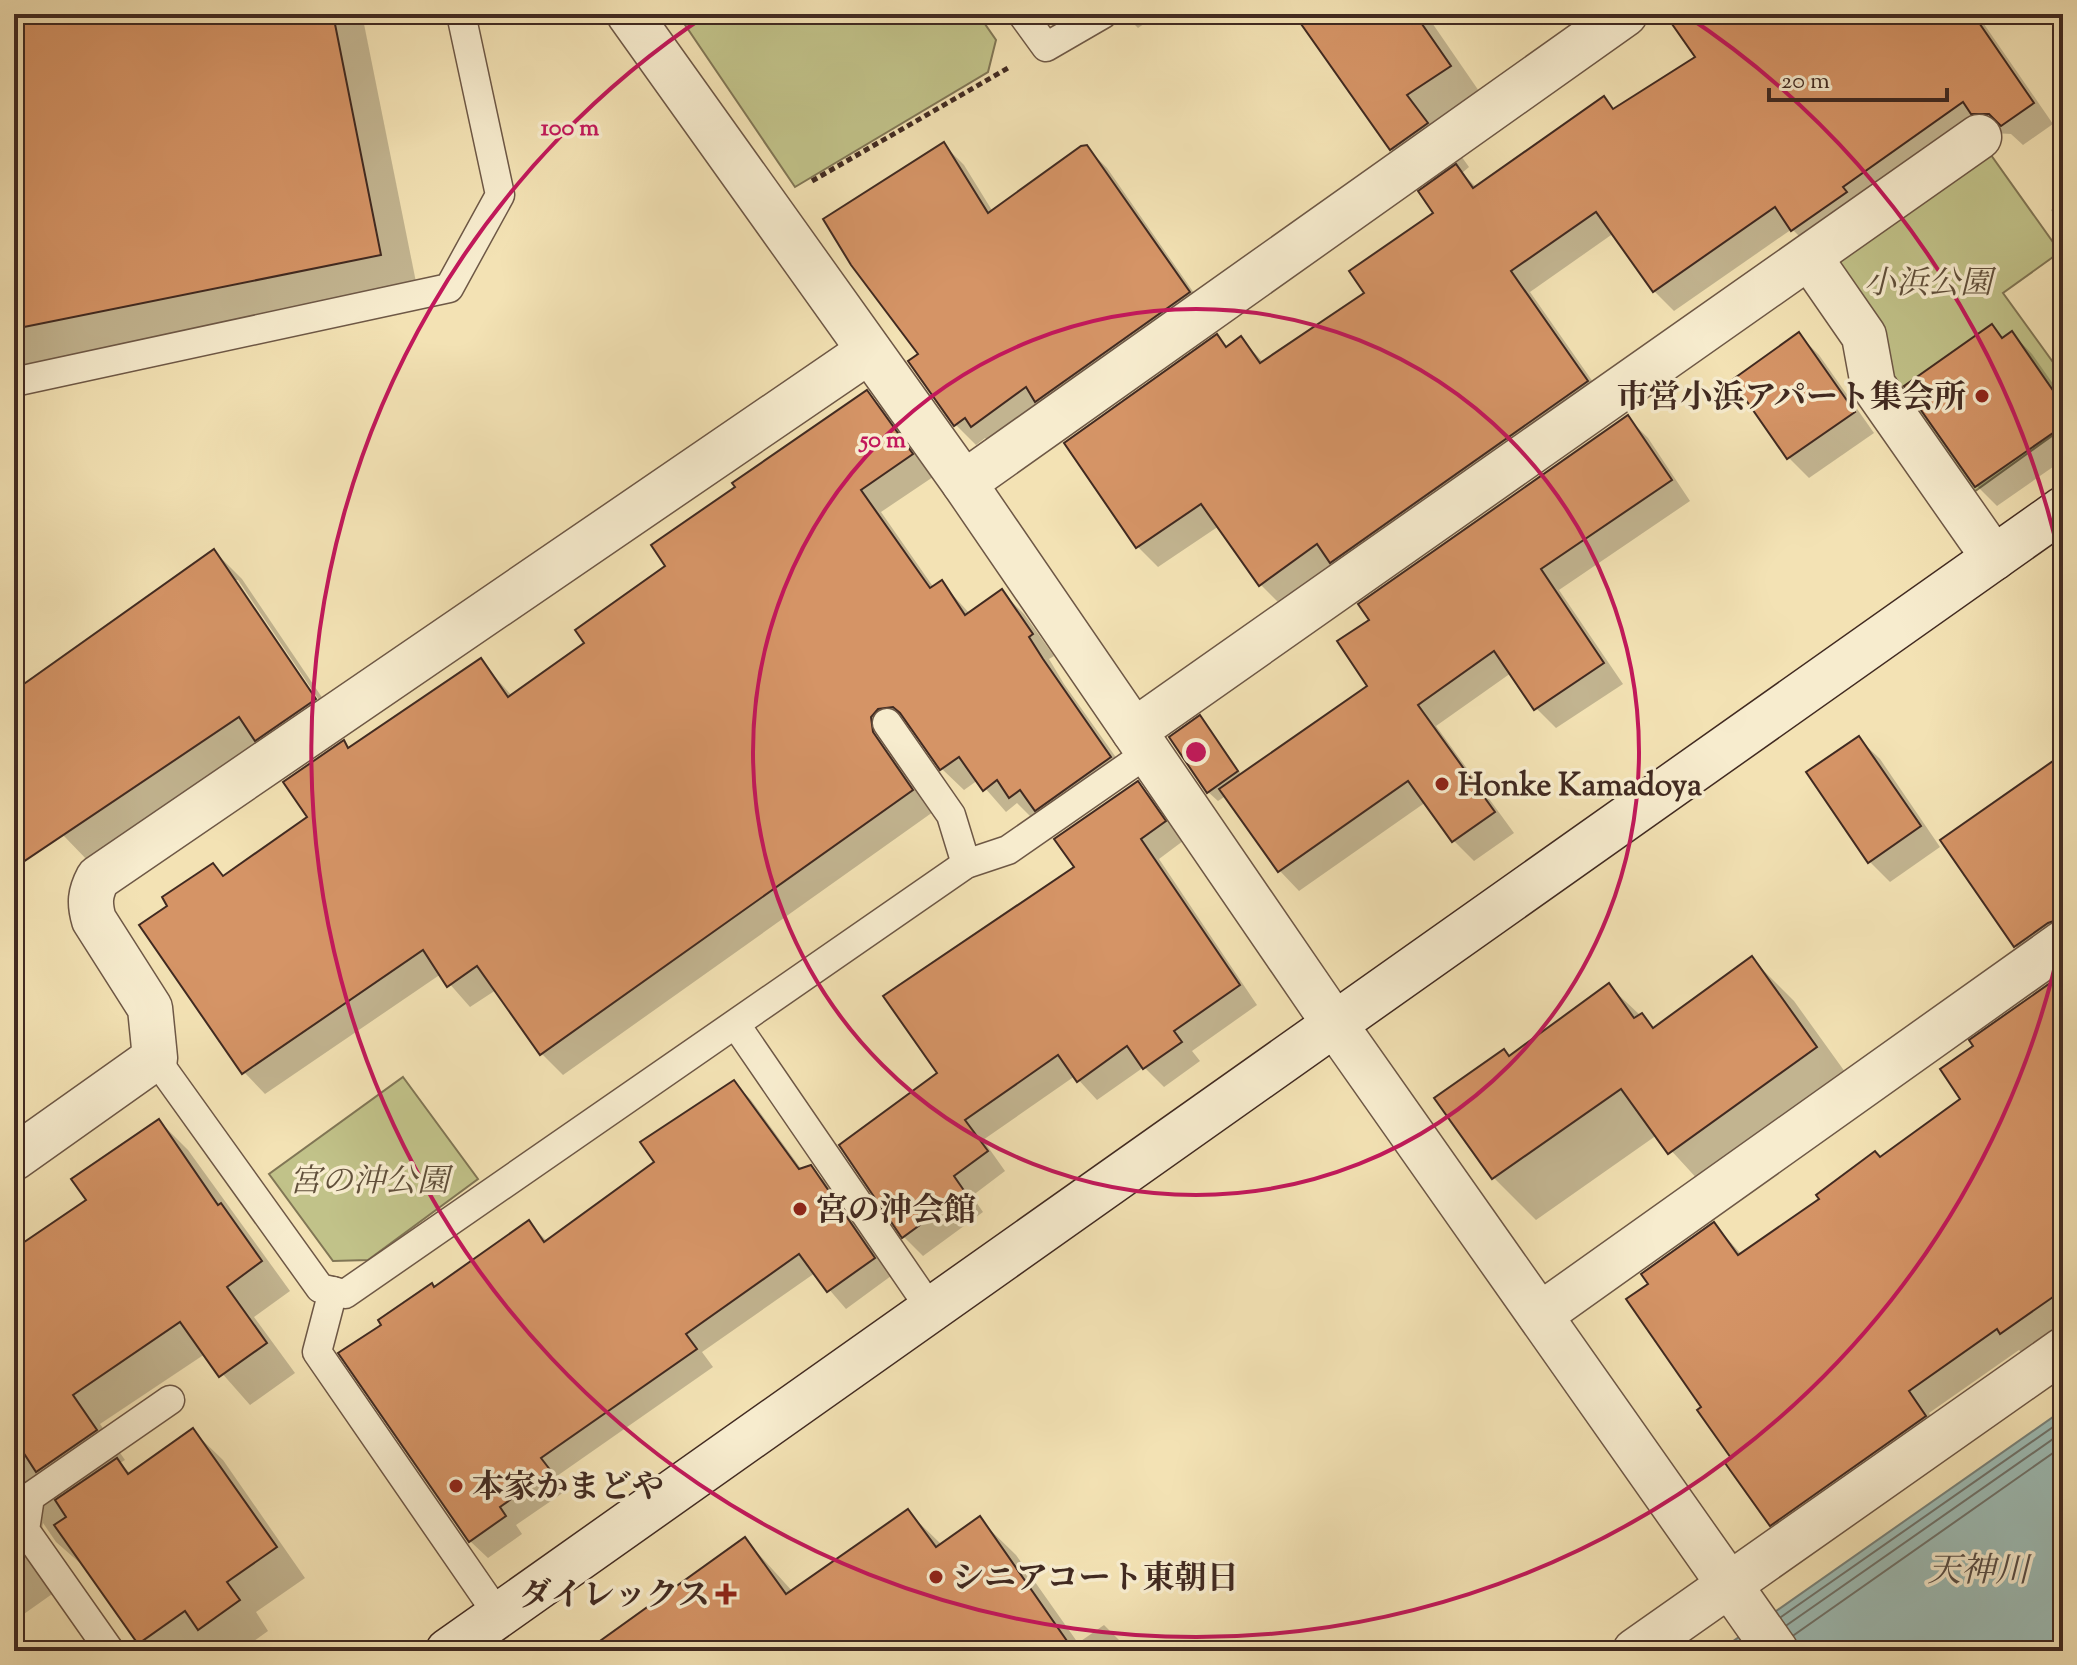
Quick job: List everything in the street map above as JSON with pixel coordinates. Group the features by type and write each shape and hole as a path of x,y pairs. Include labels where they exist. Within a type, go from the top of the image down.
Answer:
{"street":[{"path":"629,14 964,483 1336,1026 1776,1651"},
{"path":"964,483 1625,14"},
{"path":"1141,741 1979,137"},
{"path":"1810,258 1864,336 1873,385 1994,558"},
{"path":"14,1158 155,1058 150,1008 94,920 90,905 91,890 98,878 869,351"},
{"path":"448,1651 2063,509"},
{"path":"1540,1315 2063,943"},
{"path":"1635,1651 1735,1593 2063,1350"}],"lane":[{"path":"14,382 449,288 500,195 461,14"},
{"path":"1022,14 1046,47 1103,14"},
{"path":"887,723 951,815 966,864"},
{"path":"155,1058 320,1288 345,1294 966,864 1008,850 1141,741"},
{"path":"736,1025 932,1311"},
{"path":"333,1291 317,1352 499,1616"},
{"path":"110,1651 25,1530 30,1497 170,1400"}],"path":[{"path":"766,207 1046,47"}],"green space":[{"path":"978,14 996,40 988,72 795,187 679,16"},
{"name":"小浜公園","path":"1986,148 2060,252 2003,293 2063,376 2063,428 1971,494 1881,364 1839,285 1841,252"},
{"name":"宮の沖公園","path":"403,1077 478,1179 368,1260 333,1261 269,1174"}],"water":[{"name":"天神川","path":"2063,1410 2063,1651 1719,1651"}],"building":[{"path":"14,14 333,14 381,255 14,329"},
{"path":"1294,14 1415,14 1451,66 1407,95 1428,123 1390,150"},
{"path":"1665,14 1973,14 2034,103 2001,126 1989,114 1971,114 1963,102 1843,187 1847,192 1791,231 1775,207 1653,292 1596,212 1511,271 1588,381 1330,563 1317,544 1259,586 1201,504 1136,548 1064,443 1217,334 1226,347 1241,336 1260,363 1364,293 1349,271 1433,213 1418,191 1456,164 1473,188 1604,96 1613,109 1695,57"},
{"path":"944,142 988,213 1081,146 1087,145 1190,292 1035,402 1026,387 971,427 965,418 954,426 908,361 918,354 851,265 823,219"},
{"name":"市営小浜アパート集会所","path":"1992,324 2002,338 2012,331 2063,405 2063,426 1975,487 1904,386"},
{"path":"1799,332 1855,412 1787,459 1732,380"},
{"path":"867,390 913,454 861,490 930,588 942,580 965,615 1002,589 1033,634 1029,637 1043,659 1111,757 1035,811 1020,790 1009,798 997,780 983,791 959,757 940,770 900,713 893,707 878,709 871,717 873,732 913,790 540,1055 477,966 447,987 423,950 242,1074 139,925 167,906 162,897 213,863 223,876 307,817 283,782 344,740 348,748 481,658 508,697 584,643 575,630 665,566 651,545 735,487 732,483"},
{"path":"1628,415 1672,480 1541,569 1604,663 1534,710 1494,651 1418,705 1495,812 1452,842 1408,781 1278,872 1219,789 1367,686 1337,641 1369,620 1358,604"},
{"path":"214,549 316,699 255,741 239,717 14,868 14,691"},
{"path":"1200,715 1238,771 1207,793 1169,737"},
{"path":"1859,736 1921,826 1868,863 1806,772"},
{"path":"2063,754 2063,918 2048,923 2014,947 1940,840"},
{"path":"1138,781 1166,821 1141,839 1240,985 1174,1031 1182,1042 1143,1069 1127,1046 1077,1082 1058,1055 965,1120 988,1151 954,1176 965,1192 902,1238 839,1145 937,1073 883,996 1074,867 1054,839"},
{"path":"1752,956 1817,1047 1668,1154 1621,1089 1492,1179 1434,1098 1504,1049 1509,1056 1609,983 1634,1018 1642,1013 1653,1028"},
{"path":"2063,974 2063,1290 2000,1334 1997,1329 1909,1391 1926,1416 1770,1526 1725,1463 1731,1458 1697,1410 1701,1407 1626,1299 1648,1284 1641,1274 1714,1222 1738,1255 1819,1199 1816,1195 1875,1151 1880,1157 1960,1099 1940,1069 1973,1046 1969,1040"},
{"path":"734,1080 799,1169 811,1165 875,1258 827,1292 799,1254 686,1334 697,1349 541,1458 551,1471 500,1507 506,1516 469,1542 338,1353 381,1325 378,1320 432,1283 434,1287 529,1220 544,1242 654,1162 640,1142"},
{"path":"159,1119 218,1205 221,1203 262,1261 227,1287 267,1343 219,1377 180,1322 73,1395 97,1430 36,1472 14,1438 14,1249 86,1200 71,1179"},
{"path":"193,1428 277,1547 227,1582 240,1600 198,1630 185,1611 138,1644 54,1525 66,1517 55,1500 117,1458 128,1474"},
{"path":"908,1509 936,1547 980,1516 1074,1651 586,1651 745,1537 786,1594"}],"place":[{"name":"市営小浜アパート集会所","path":"1982,396"},
{"name":"Honke Kamadoya","path":"1442,784"},
{"name":"宮の沖会館","path":"800,1209"},
{"name":"本家かまどや","path":"456,1486"},
{"name":"シニアコート東朝日","path":"936,1577"},
{"name":"ダイレックス","path":"726,1594"}]}
